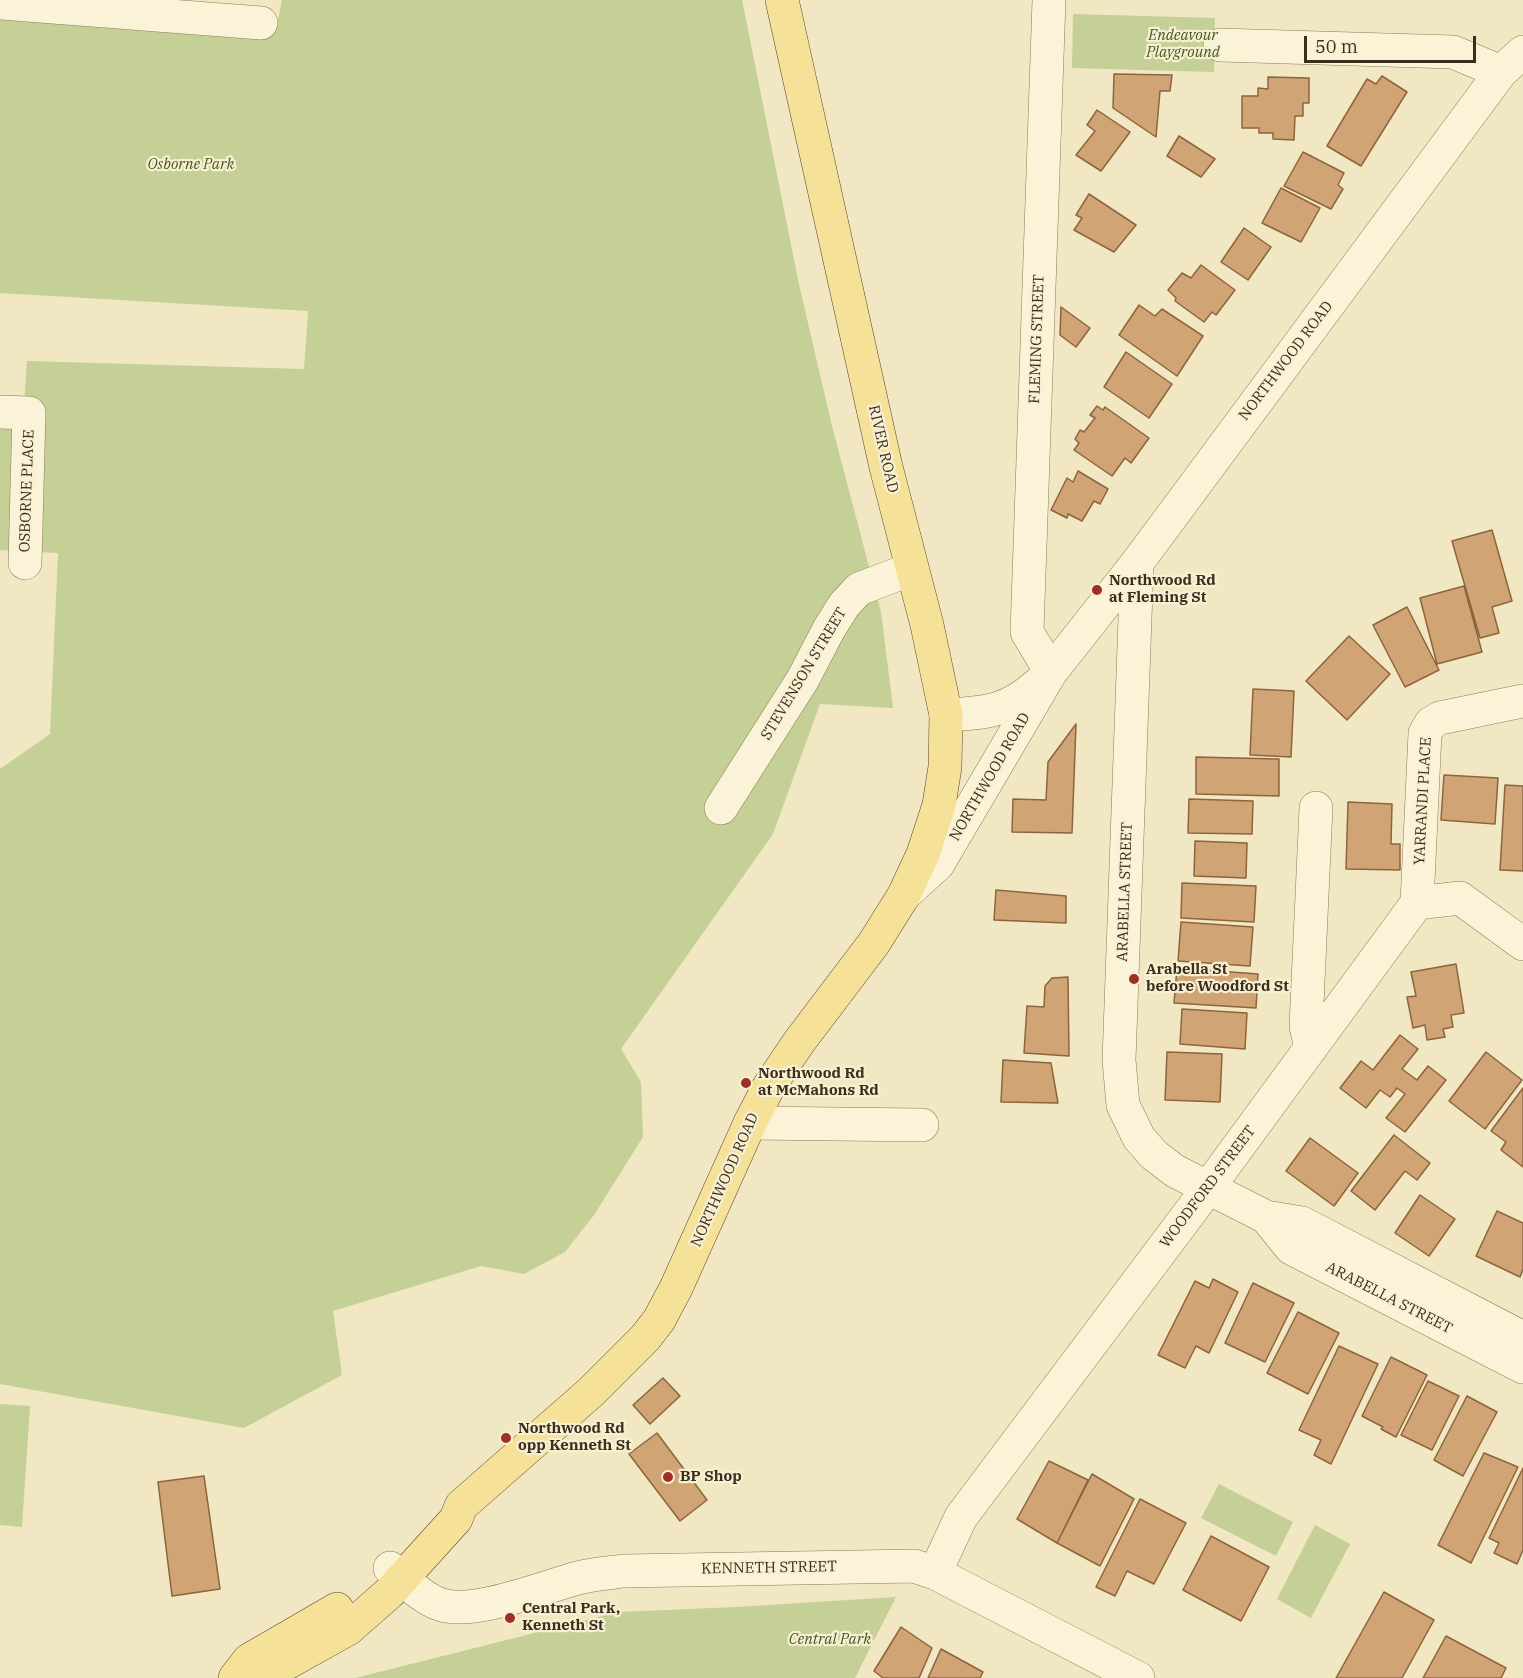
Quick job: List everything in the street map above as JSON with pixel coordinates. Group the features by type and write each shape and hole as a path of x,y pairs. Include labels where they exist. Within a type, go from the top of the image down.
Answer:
{"main road":[{"name":"RIVER ROAD","path":"782,0 886,467 927,625 946,715 945,767 939,805 923,854 904,895"},
{"name":"NORTHWOOD ROAD","path":"235,1678 249,1660 396,1573 456,1520 461,1506 591,1392 645,1338 659,1320 676,1288 768,1088 799,1042 874,943 904,895"},
{"name":"NORTHWOOD ROAD","path":"260,1678 348,1629 389,1593 396,1573"}],"street":[{"name":"FLEMING STREET","path":"1049,0 1027,632 1051,672"},
{"path":"0,3 261,22"},
{"path":"1220,45 1453,52 1512,62"},
{"name":"NORTHWOOD ROAD","path":"904,895 938,864 1051,672 1137,563 1512,62"},
{"name":"OSBORNE PLACE","path":"0,412 30,413 25,563"},
{"name":"ARABELLA STREET","path":"1137,563 1119,1060 1120,1090 1128,1119 1139,1138 1154,1155 1174,1171 1266,1217 1302,1223 1523,1338"},
{"name":"STEVENSON STREET","path":"721,808 803,679 844,605 860,589 911,568"},
{"name":"NORTHWOOD ROAD","path":"946,715 983,713 1013,704 1051,672"},
{"name":"YARRANDI PLACE","path":"1417,903 1425,733 1431,723 1440,718 1523,702"},
{"path":"1311,1048 1306,1026 1316,808"},
{"path":"1417,903 1460,898 1523,944"},
{"name":"WOODFORD STREET","path":"935,1573 961,1517 1417,903"},
{"path":"750,1123 922,1125"},
{"name":"ARABELLA STREET","path":"1266,1217 1292,1248 1523,1367"},
{"name":"KENNETH STREET","path":"396,1573 430,1600 442,1605 461,1607 490,1603 580,1577 624,1572 914,1566 935,1573 1138,1678"}],"green space":[{"name":"Osborne Park","path":"282,0 742,0 798,280 832,426 881,612 893,708 820,704 773,834 621,1049 641,1082 643,1137 594,1215 565,1252 524,1274 481,1266 333,1311 342,1375 244,1428 0,1384 0,769 50,734 58,553 0,550 0,405 24,405 27,361 304,369 308,311 0,293 0,18 276,30"},
{"name":"Endeavour Playground","path":"1073,14 1215,18 1214,72 1072,68"},
{"path":"0,1404 30,1406 22,1527 0,1525"},
{"path":"1219,1484 1293,1522 1276,1556 1201,1518"},
{"path":"1315,1525 1350,1544 1311,1618 1277,1599"},
{"name":"Central Park","path":"896,1597 855,1678 355,1678 618,1612"}],"building":[{"path":"1114,74 1172,75 1170,91 1160,91 1156,137 1113,108"},
{"path":"1382,76 1407,92 1361,166 1327,146 1367,79 1376,84"},
{"path":"1268,77 1309,78 1309,103 1303,103 1303,116 1295,116 1294,140 1273,139 1273,133 1259,133 1259,128 1242,128 1242,96 1258,96 1258,88 1268,89"},
{"path":"1097,110 1130,132 1101,171 1076,155 1095,131 1087,125"},
{"path":"1179,136 1215,159 1201,177 1167,156"},
{"path":"1303,152 1344,173 1338,185 1343,189 1331,209 1284,186"},
{"path":"1281,188 1320,208 1301,242 1262,223"},
{"path":"1089,194 1136,225 1114,252 1074,230 1082,218 1076,215"},
{"path":"1244,228 1271,247 1248,280 1221,262"},
{"path":"1201,265 1235,290 1216,315 1212,312 1204,322 1175,301 1176,298 1168,290 1182,273 1191,278"},
{"path":"1139,305 1155,316 1162,309 1203,336 1177,376 1119,335"},
{"path":"1061,307 1090,328 1076,347 1060,335"},
{"path":"1126,352 1172,384 1149,418 1104,387"},
{"path":"1097,406 1103,410 1105,407 1149,438 1131,463 1125,458 1112,476 1074,450 1079,443 1075,439 1080,430 1084,432 1095,418 1090,415"},
{"path":"1078,471 1108,489 1100,504 1094,501 1082,521 1068,514 1067,518 1051,510 1067,478 1073,482"},
{"path":"1492,530 1512,601 1492,607 1499,633 1480,638 1452,541"},
{"path":"1464,586 1482,652 1437,664 1420,598"},
{"path":"1407,607 1439,670 1405,687 1373,625"},
{"path":"1349,636 1390,674 1347,720 1306,681"},
{"path":"1253,689 1294,691 1291,757 1250,755"},
{"path":"1076,724 1072,833 1012,832 1013,799 1046,800 1048,762"},
{"path":"1196,757 1279,759 1279,796 1196,794"},
{"path":"1444,775 1498,778 1495,824 1441,820"},
{"path":"1505,785 1523,786 1523,871 1500,870"},
{"path":"1189,799 1253,801 1252,834 1188,833"},
{"path":"1348,802 1392,804 1391,844 1400,844 1400,870 1346,869"},
{"path":"1195,841 1247,843 1246,878 1194,876"},
{"path":"1182,883 1256,886 1254,922 1181,918"},
{"path":"996,890 1066,896 1066,923 994,920"},
{"path":"1181,922 1253,927 1250,966 1178,961"},
{"path":"1456,964 1464,1013 1451,1015 1453,1027 1443,1029 1445,1037 1427,1040 1425,1025 1413,1028 1407,997 1416,996 1411,972"},
{"path":"1177,968 1258,974 1256,1008 1174,1003"},
{"path":"1068,977 1069,1056 1024,1053 1027,1006 1044,1007 1045,986 1052,978"},
{"path":"1182,1009 1247,1013 1245,1049 1180,1044"},
{"path":"1400,1035 1418,1049 1402,1069 1417,1080 1428,1066 1446,1080 1405,1132 1386,1118 1405,1094 1397,1088 1390,1097 1380,1090 1366,1108 1340,1088 1361,1061 1373,1070"},
{"path":"1167,1052 1222,1054 1220,1102 1165,1100"},
{"path":"1486,1052 1522,1080 1485,1129 1449,1101"},
{"path":"1003,1060 1051,1063 1058,1103 1001,1102"},
{"path":"1523,1088 1523,1167 1501,1150 1506,1142 1491,1131"},
{"path":"1394,1135 1430,1163 1417,1180 1405,1171 1375,1210 1351,1191"},
{"path":"1310,1138 1358,1173 1334,1206 1286,1171"},
{"path":"1420,1195 1455,1219 1429,1256 1395,1233"},
{"path":"1497,1211 1523,1223 1523,1269 1520,1277 1476,1256"},
{"path":"1213,1279 1238,1292 1209,1353 1196,1346 1185,1368 1158,1355 1195,1281 1209,1288"},
{"path":"1253,1283 1294,1303 1265,1362 1225,1343"},
{"path":"1298,1312 1339,1333 1308,1394 1267,1373"},
{"path":"1339,1346 1378,1364 1331,1464 1314,1455 1321,1440 1299,1430"},
{"path":"1391,1357 1427,1375 1396,1437 1362,1416"},
{"path":"663,1378 680,1396 650,1424 633,1405"},
{"path":"1428,1381 1459,1396 1432,1450 1401,1435"},
{"path":"1467,1396 1497,1412 1463,1476 1434,1460"},
{"name":"BP Shop","path":"657,1433 707,1500 680,1521 629,1454"},
{"path":"1484,1453 1518,1467 1471,1563 1438,1545"},
{"path":"1049,1461 1088,1480 1057,1543 1017,1519"},
{"path":"1523,1468 1523,1550 1517,1564 1494,1553 1499,1543 1489,1538"},
{"path":"1092,1474 1134,1499 1100,1566 1057,1543"},
{"path":"204,1476 220,1589 172,1596 158,1482"},
{"path":"1140,1499 1186,1523 1154,1584 1127,1571 1115,1596 1096,1587"},
{"path":"1211,1536 1269,1567 1241,1621 1183,1590"},
{"path":"1384,1592 1434,1620 1402,1678 1336,1678"},
{"path":"901,1627 932,1648 919,1678 883,1678 874,1671"},
{"path":"1446,1636 1506,1668 1501,1678 1423,1678"},
{"path":"941,1649 983,1672 980,1678 928,1678"}],"place":[{"name":"Northwood Rd at Fleming St","path":"1097,590"},
{"name":"Arabella St before Woodford St","path":"1134,979"},
{"name":"Northwood Rd at McMahons Rd","path":"746,1083"},
{"name":"Northwood Rd opp Kenneth St","path":"506,1438"},
{"name":"BP Shop","path":"668,1477"},
{"name":"Central Park, Kenneth St","path":"510,1618"}]}
